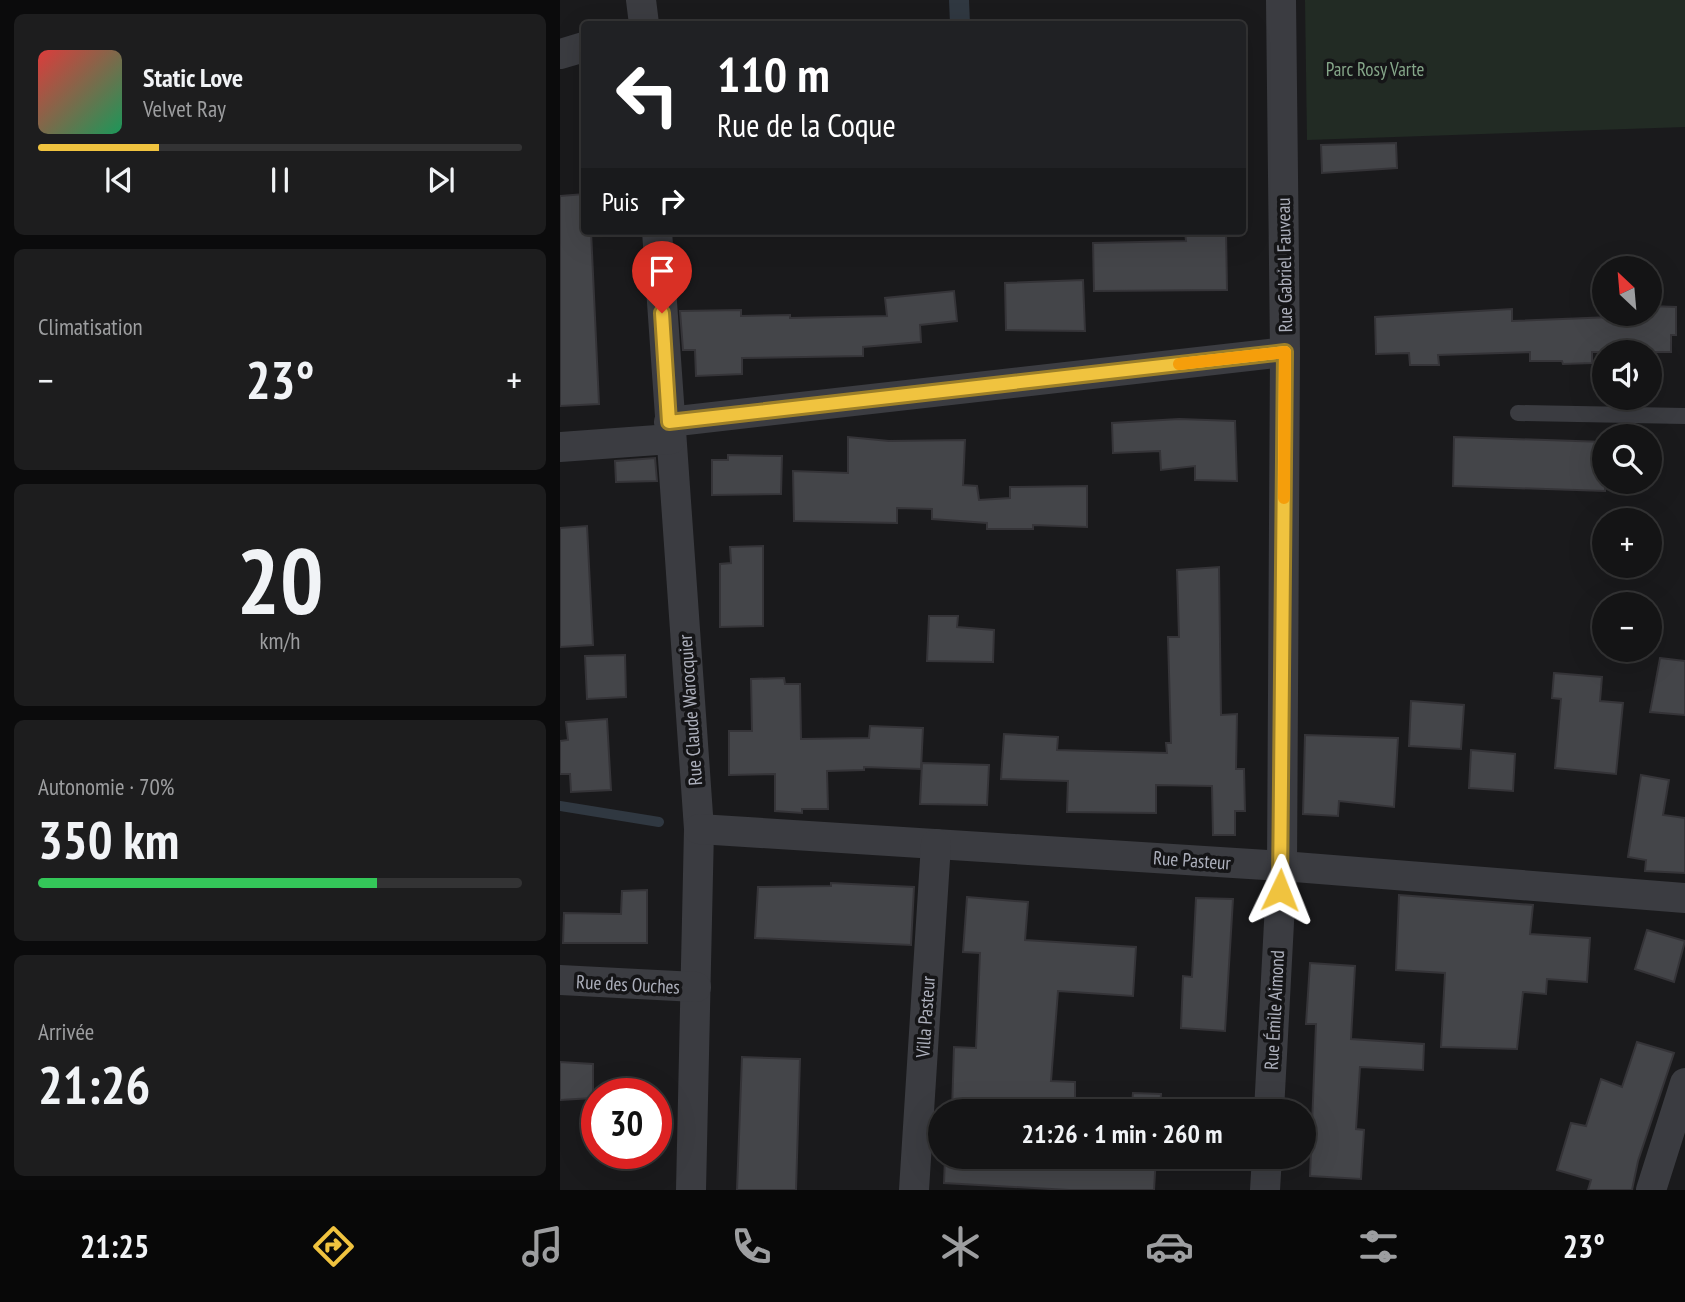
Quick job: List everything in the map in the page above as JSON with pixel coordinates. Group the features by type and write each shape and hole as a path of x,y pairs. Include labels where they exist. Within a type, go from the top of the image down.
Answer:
{"street":[{"path":"641,0 644,21"},
{"name":"Rue Gabriel Fauveau","path":"1281,0 1285,352 1282,866"},
{"path":"560,54 581,48"},
{"name":"Rue Claude Warocquier","path":"657,235 699,829 691,1190"},
{"path":"560,447 670,430 1285,352"},
{"name":"Rue Pasteur","path":"699,829 1282,866 1685,898"},
{"name":"Villa Pasteur","path":"914,1190 936,844"},
{"name":"Rue Émile Aimond","path":"1270,1099 1282,866"},
{"name":"Rue des Ouches","path":"560,981 696,987"},
{"path":"1651,1190 1685,1083"},
{"path":"1265,1190 1266,1169"}],"lane":[{"path":"1518,413 1685,416"}],"green space":[{"name":"Parc Rosy Varte","path":"1305,0 1685,0 1685,127 1307,140"}],"shaded area":[{"path":"949,0 969,0 970,21 950,21"}],"building":[{"path":"1396,143 1397,168 1322,173 1321,145"},
{"path":"581,194 581,235 591,235 599,404 560,406 560,196"},
{"path":"1185,235 1226,235 1227,290 1094,291 1093,243 1186,241"},
{"path":"1083,280 1085,331 1006,330 1005,283"},
{"path":"954,291 957,321 920,325 921,342 863,347 863,356 742,358 742,374 696,376 695,350 683,350 680,311 741,310 741,316 790,315 790,318 887,316 885,298"},
{"path":"1662,306 1676,307 1676,335 1671,335 1671,352 1662,352 1662,340 1592,340 1592,363 1530,361 1530,352 1438,355 1439,365 1410,365 1409,353 1376,354 1375,317 1512,309 1512,321 1592,318 1592,326 1662,326"},
{"path":"1179,419 1235,421 1237,481 1195,480 1195,466 1161,470 1160,451 1113,453 1112,423"},
{"path":"848,437 889,441 965,440 963,485 977,486 979,500 1010,498 1010,487 1087,486 1087,527 1033,525 1033,529 987,529 987,523 932,519 932,509 897,508 897,523 794,521 793,471 848,473"},
{"path":"1454,437 1592,442 1592,491 1453,486"},
{"path":"728,455 782,456 781,494 712,495 712,460 728,460"},
{"path":"655,458 657,481 616,482 615,461"},
{"path":"587,526 593,645 560,647 560,528"},
{"path":"763,546 763,626 720,627 720,564 731,563 730,547"},
{"path":"1219,567 1221,715 1237,714 1236,769 1244,769 1245,811 1235,811 1235,835 1213,835 1212,786 1156,785 1156,813 1067,812 1068,781 1001,779 1004,734 1058,737 1057,750 1167,753 1166,743 1171,743 1168,637 1179,637 1177,570"},
{"path":"929,616 958,616 957,627 994,630 993,662 927,661"},
{"path":"625,655 626,697 587,699 585,656"},
{"path":"1662,658 1685,661 1685,715 1650,712 1659,662 1662,662"},
{"path":"1554,673 1602,677 1600,701 1623,703 1616,774 1555,768 1561,699 1552,698"},
{"path":"784,678 785,684 800,684 801,739 869,738 870,726 923,728 921,769 864,767 864,770 827,771 828,809 802,809 802,813 775,811 775,774 729,775 729,731 752,731 751,679"},
{"path":"1411,701 1464,705 1461,749 1409,746"},
{"path":"607,719 611,790 571,792 570,774 560,774 560,741 568,740 566,722"},
{"path":"1305,735 1398,738 1394,807 1339,801 1338,816 1303,814"},
{"path":"1471,750 1515,754 1513,791 1469,788"},
{"path":"922,763 989,765 987,805 920,804"},
{"path":"1641,775 1669,780 1663,815 1685,818 1685,873 1645,871 1646,860 1628,857"},
{"path":"831,883 914,887 911,945 755,938 758,887 831,886"},
{"path":"647,890 647,943 563,943 564,913 621,914 622,891"},
{"path":"1399,895 1533,905 1530,934 1590,938 1587,982 1547,979 1546,994 1523,992 1517,1049 1441,1047 1445,973 1396,970"},
{"path":"967,897 1028,902 1025,940 1136,947 1133,996 1058,991 1051,1081 1075,1082 1075,1099 952,1099 954,1047 976,1048 980,953 963,952"},
{"path":"1196,898 1233,899 1225,1031 1181,1028 1183,976 1192,977"},
{"path":"1647,930 1685,941 1674,982 1635,969"},
{"path":"1310,963 1355,966 1351,1039 1424,1044 1423,1070 1360,1067 1356,1129 1364,1130 1361,1179 1310,1176 1310,1169 1316,1169 1316,1099 1313,1099 1316,1024 1306,1024"},
{"path":"1637,1042 1674,1053 1638,1161 1632,1190 1588,1190 1591,1180 1557,1170 1571,1123 1586,1126 1601,1079 1622,1087"},
{"path":"742,1057 800,1059 796,1190 737,1190"},
{"path":"560,1062 593,1064 593,1078 581,1078 581,1099 560,1100"},
{"path":"1133,1093 1161,1094 1161,1099 1132,1099"},
{"path":"945,1169 1155,1169 1154,1190 1069,1190 944,1183"}],"waterway":[{"path":"560,806 659,822"}],"slow traffic":[{"path":"1179,364 1285,352 1284,498"}],"route":[{"path":"662,313 669,422 1285,352 1280,890"}]}
